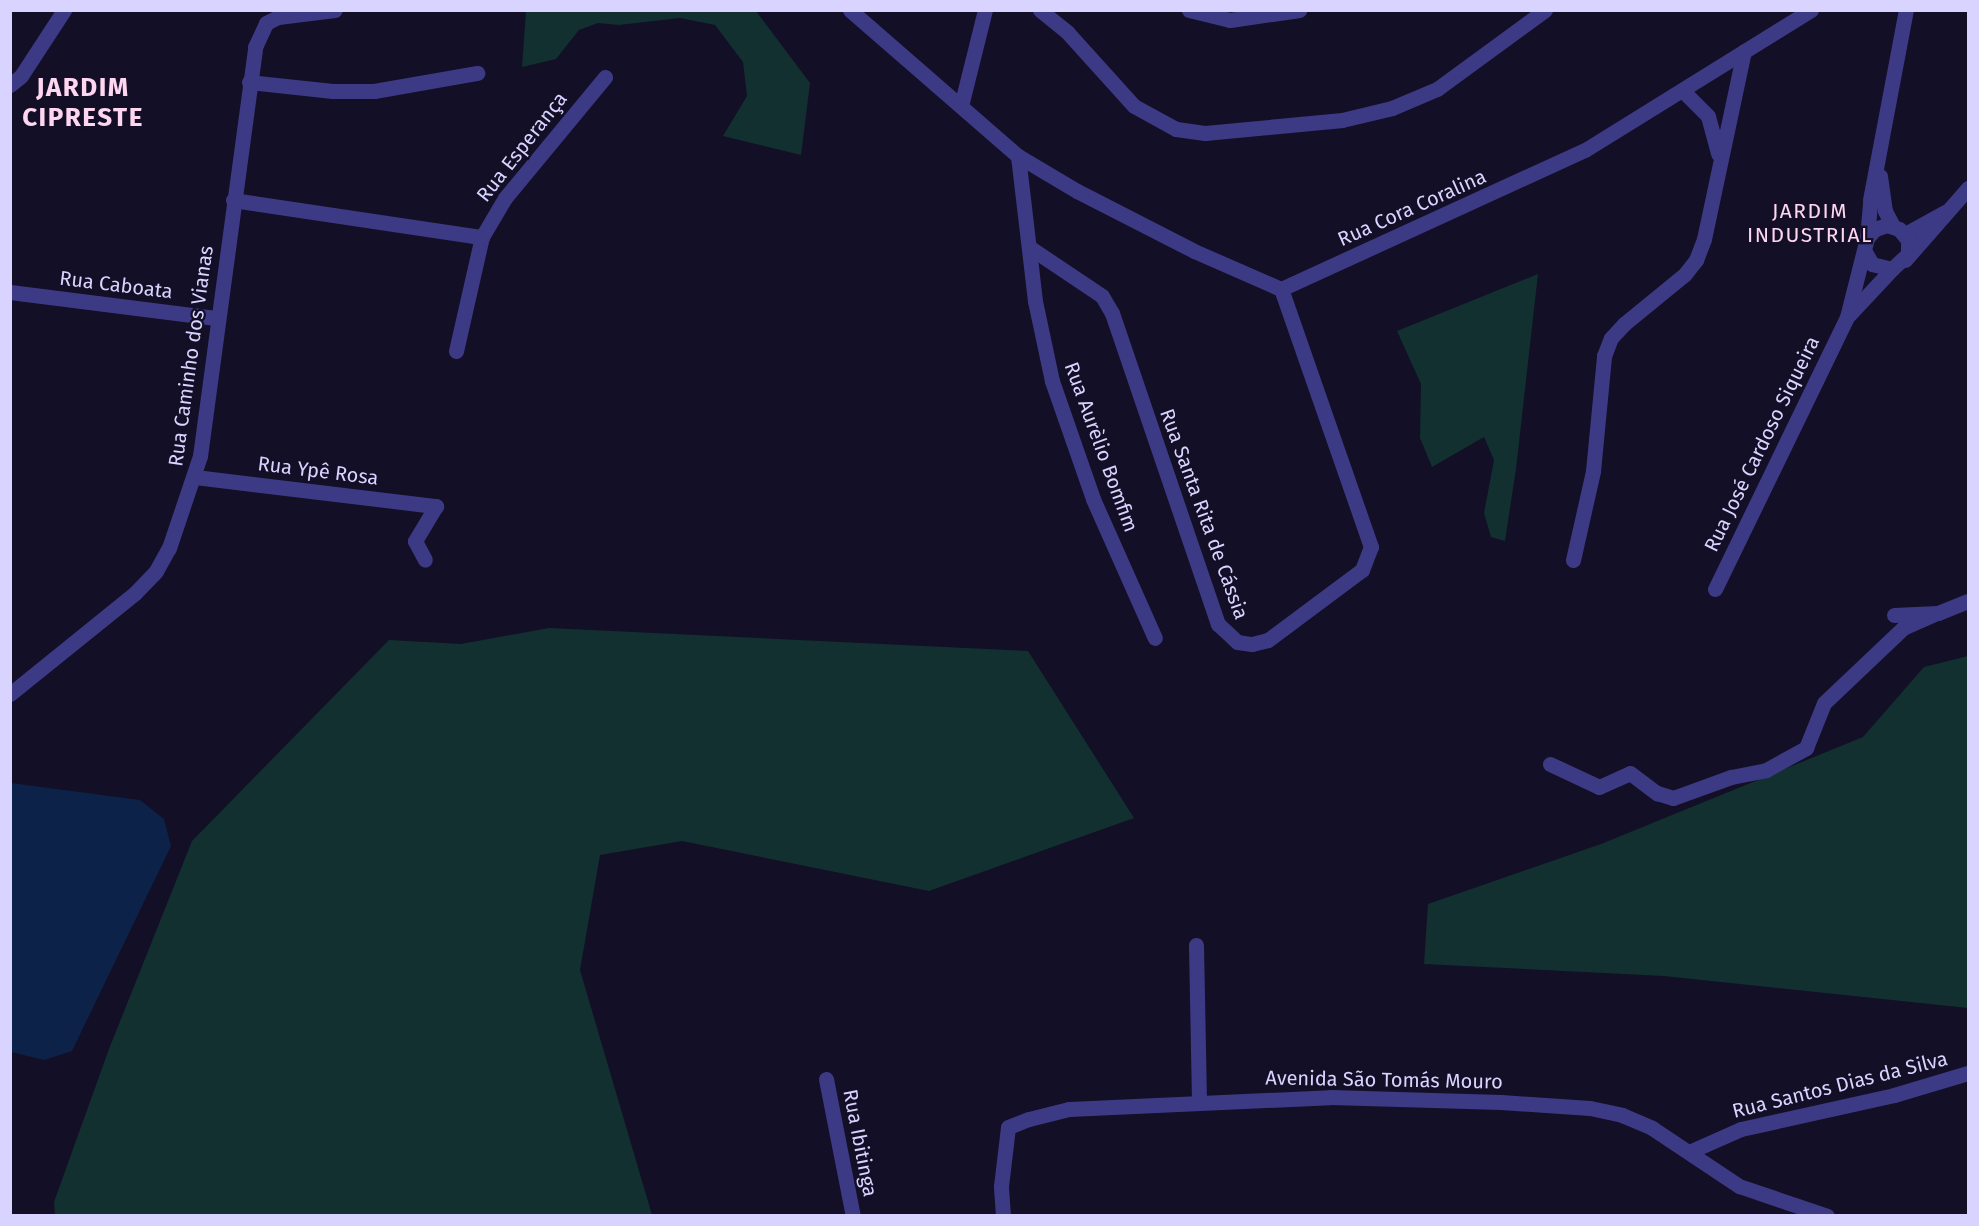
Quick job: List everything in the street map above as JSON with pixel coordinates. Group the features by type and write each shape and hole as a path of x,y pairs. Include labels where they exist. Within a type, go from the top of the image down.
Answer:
{"street":[{"path":"10,85 21,76 64,10"},
{"name":"Rua Caminho dos Vianas","path":"10,694 135,592 156,571 180,524 195,477 255,47 266,23 278,17 335,10"},
{"path":"850,10 1018,156 1077,191 1194,251 1281,289"},
{"path":"961,106 985,10"},
{"path":"1040,10 1068,33 1134,106 1176,129 1206,133 1342,120 1392,108 1437,89 1545,10"},
{"path":"1189,10 1230,15 1299,10"},
{"name":"Rua Cora Coralina","path":"1281,289 1585,150 1811,10"},
{"path":"1899,230 1875,228 1866,245 1872,264 1898,265 1909,248 1882,199 1879,167 1906,10"},
{"path":"1573,560 1593,471 1604,356 1611,338 1624,324 1685,274 1696,260 1704,239 1718,159 1744,51"},
{"path":"249,82 333,91 374,91 477,73"},
{"name":"Rua Esperança","path":"456,351 482,237 505,198 605,77"},
{"path":"1683,91 1708,116 1718,159"},
{"name":"Rua Aurèlio Bomfim","path":"1018,156 1029,247 1052,381 1093,499 1155,638"},
{"name":"Rua José Cardoso Siqueira","path":"1715,589 1847,317 1866,245 1879,167"},
{"name":"Rua José Cardoso Siqueira","path":"1847,317 1950,210 1968,188"},
{"path":"233,200 482,237"},
{"name":"Rua José Cardoso Siqueira","path":"1899,230 1950,210"},
{"name":"Rua Santa Rita de Cássia","path":"1029,247 1102,296 1112,313 1218,624 1237,642 1252,644 1268,640 1362,570 1371,547 1281,289"},
{"name":"Rua Caboata","path":"10,292 217,318"},
{"name":"Rua Ypê Rosa","path":"195,477 436,506 415,541 425,560"},
{"path":"1550,764 1599,787 1630,773 1657,793 1673,798 1731,777 1766,770 1806,748 1824,703 1903,628 1968,602"},
{"path":"1894,615 1934,614"},
{"path":"1196,945 1199,1101"},
{"name":"Rua Santos Dias da Silva","path":"1689,1152 1741,1129 1894,1095 1968,1073"},
{"name":"Rua Ibitinga","path":"826,1079 853,1215"},
{"name":"Avenida São Tomás Mouro","path":"1003,1215 1001,1186 1008,1127 1069,1109 1199,1101 1330,1097 1590,1108 1622,1115 1653,1128 1739,1186 1827,1215"}],"green space":[{"path":"526,11 756,11 810,83 801,155 723,136 747,96 743,62 715,25 680,18 619,25 598,23 579,30 556,59 522,67"},
{"path":"1538,274 1516,469 1505,541 1491,537 1484,513 1494,460 1484,437 1432,467 1420,438 1421,384 1397,331"},
{"path":"549,628 1028,651 1134,818 929,891 682,841 600,855 580,970 652,1215 55,1215 54,1202 109,1049 192,841 389,640 461,644"},
{"path":"1968,656 1968,1008 1664,976 1424,964 1428,904 1601,844 1863,737 1924,667"}],"water":[{"path":"11,783 140,800 164,819 171,846 72,1051 44,1060 11,1052"}],"district":[{"name":"JARDIM CIPRESTE","path":"83,103"},
{"name":"JARDIM INDUSTRIAL","path":"1810,223"}]}
